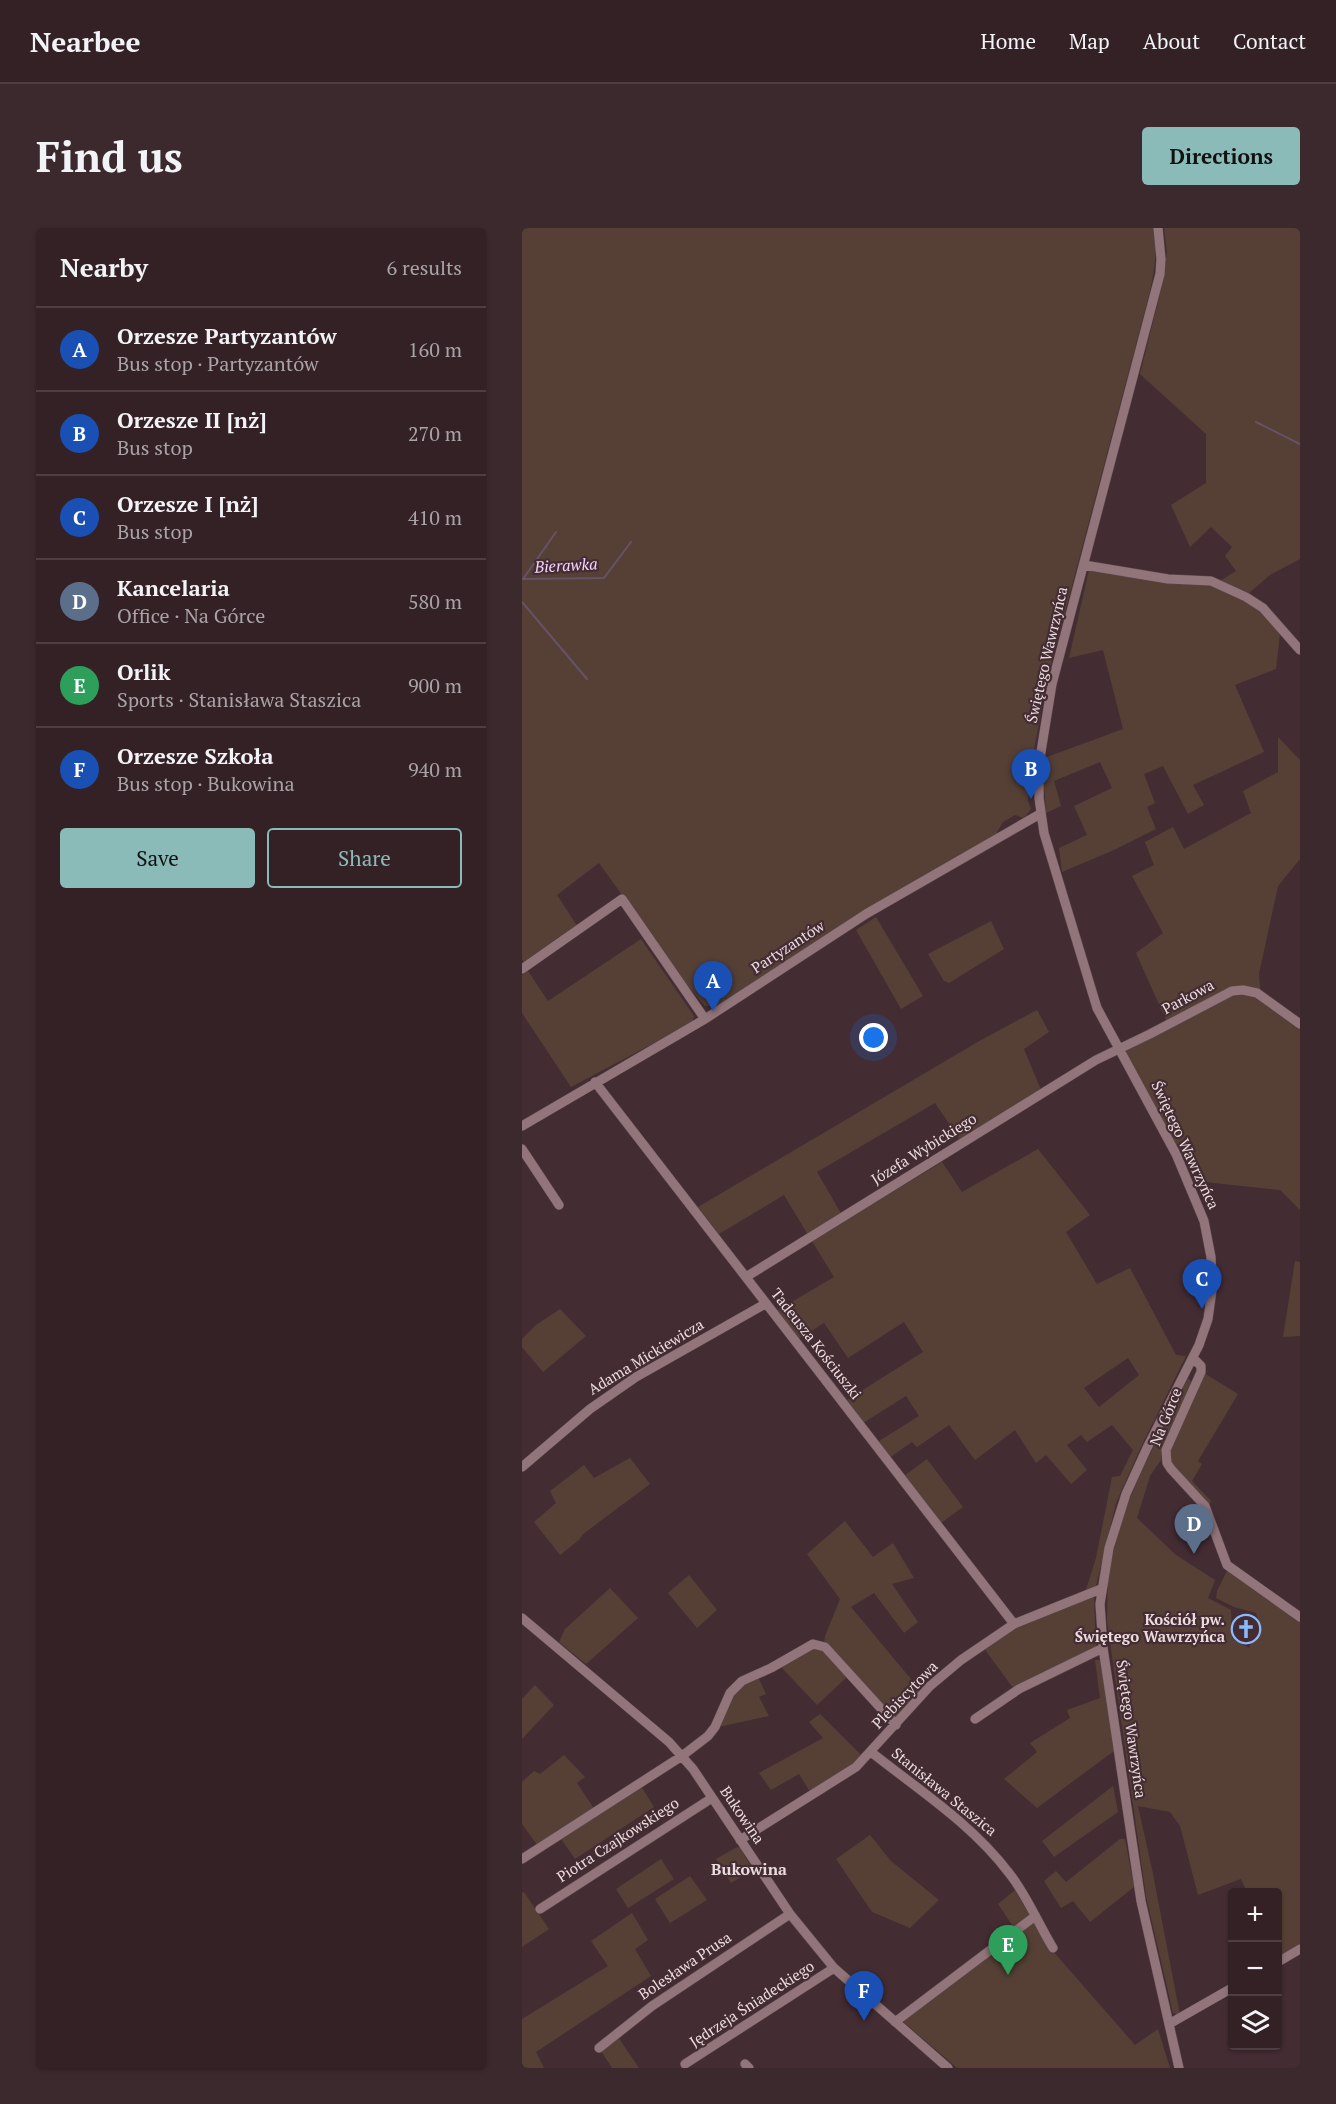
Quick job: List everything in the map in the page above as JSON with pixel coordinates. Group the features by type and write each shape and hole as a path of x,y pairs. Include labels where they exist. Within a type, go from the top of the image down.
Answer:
{"street":[{"name":"Świętego Wawrzyńca","path":"1158,228 1160,274 1052,684 1039,764 1040,814 1097,1008 1176,1154 1204,1221 1209,1241 1212,1274 1210,1308 1204,1333 1126,1494 1109,1548 1101,1589 1100,1620 1141,1902 1179,2068"},
{"path":"1084,565 1168,579 1211,581 1246,597 1263,609 1300,650"},
{"name":"Partyzantów","path":"522,1126 705,1019 866,914 1040,814"},
{"path":"522,969 622,899 705,1019"},
{"name":"Parkowa","path":"1120,1048 1232,991 1243,990 1257,993 1300,1024"},
{"name":"Józefa Wybickiego","path":"746,1278 1086,1066 1120,1048"},
{"name":"Tadeusza Kościuszki","path":"595,1082 1014,1624"},
{"path":"522,1149 559,1205"},
{"name":"Adama Mickiewicza","path":"522,1467 590,1409 636,1377 765,1304"},
{"name":"Na Górce","path":"1193,1358 1201,1366 1201,1372 1166,1450 1167,1463 1205,1506 1227,1565 1300,1617"},
{"name":"Plebiscytowa","path":"740,1840 856,1767 930,1686 961,1660 1014,1624 1101,1589"},
{"name":"Bukowina","path":"522,1618 661,1735 682,1756 790,1914 834,1968 948,2068"},
{"path":"522,1859 682,1756 713,1730 735,1686 816,1644 825,1647 896,1725"},
{"path":"975,1719 1019,1689 1104,1648"},
{"name":"Stanisława Staszica","path":"871,1752 990,1848 1011,1875 1053,1948"},
{"name":"Piotra Czajkowskiego","path":"540,1909 712,1798"},
{"name":"Bolesława Prusa","path":"599,2048 652,2006 790,1914"},
{"path":"895,2022 1035,1917"},
{"path":"1282,1960 1300,1949"},
{"name":"Jędrzeja Śniadeckiego","path":"686,2064 834,1968"},
{"path":"1169,2024 1228,1991"}],"shaded area":[{"path":"522,228 1153,228 1154,273 1048,676 1035,744 1028,801 1031,809 1024,818 1015,815 1003,822 996,834 718,1006 705,1006 686,984 599,863 557,895 578,927 525,964 522,959"},
{"path":"1164,228 1300,228 1300,559 1270,575 1249,593 1220,581 1236,571 1225,556 1232,547 1211,527 1190,547 1171,505 1206,483 1206,434 1140,374 1162,286 1167,252"},
{"path":"1089,570 1220,587 1258,609 1280,633 1276,669 1235,685 1264,752 1193,785 1204,805 1188,814 1163,766 1144,774 1155,803 1147,807 1156,829 1062,872 1059,848 1087,835 1074,806 1112,788 1100,762 1054,781 1061,806 1046,813 1044,787 1047,757 1123,729 1103,650 1069,658"},
{"path":"1278,737 1300,760 1300,859 1278,886 1259,974 1261,998 1300,1027 1300,1210 1280,1190 1196,1181 1124,1048 1166,1020 1136,953 1163,933 1132,876 1154,865 1145,842 1173,827 1184,849 1251,813 1243,791 1278,772"},
{"path":"876,917 923,996 901,1009 856,930"},
{"path":"991,921 1004,949 949,983 944,981 928,954"},
{"path":"641,939 694,1016 692,1023 571,1087 522,1013 522,975 528,971 548,1001"},
{"path":"1037,1010 1049,1032 1024,1049 1041,1090 961,1141 935,1103 817,1172 842,1215 808,1235 784,1195 719,1234 698,1207 981,1040"},
{"path":"1038,1149 1090,1215 1066,1232 1097,1284 1130,1268 1176,1355 1186,1356 1116,1503 1096,1586 1086,1590 1096,1558 1112,1477 1120,1476 1133,1450 1112,1425 1087,1442 1081,1435 1067,1445 1087,1470 1071,1484 1046,1455 1036,1463 1015,1430 975,1460 949,1425 917,1447 912,1442 889,1458 876,1443 919,1416 906,1396 863,1423 847,1400 923,1352 904,1322 848,1358 824,1323 798,1339 778,1310 834,1277 812,1241 942,1162 962,1192","holes":["1128,1358 1139,1375 1099,1407 1084,1388"]},
{"path":"1295,1261 1300,1262 1300,1336 1283,1337"},
{"path":"560,1309 586,1336 543,1372 522,1347 522,1339 536,1325"},
{"path":"1204,1373 1238,1394 1198,1461 1202,1464 1192,1481 1211,1501 1208,1507 1170,1461 1170,1448"},
{"path":"1188,1378 1192,1383 1163,1447 1161,1460 1150,1476 1137,1518 1176,1555 1215,1580 1208,1598 1231,1610 1232,1638 1249,1648 1259,1623 1256,1613 1234,1607 1216,1598 1227,1571 1300,1619 1300,1945 1282,1956 1282,1888 1245,1888 1241,1879 1198,1895 1180,1826 1170,1812 1138,1806 1180,2015 1173,2013 1146,1896 1107,1621 1108,1572 1123,1515 1142,1470"},
{"path":"630,1458 650,1484 583,1534 560,1555 534,1522 556,1503 550,1491 584,1465 594,1478"},
{"path":"927,1459 963,1507 941,1523 904,1476"},
{"path":"845,1521 873,1557 893,1543 914,1578 892,1584 918,1622 904,1633 874,1593 851,1607 920,1690 898,1716 893,1717 824,1644 840,1599 807,1554"},
{"path":"689,1575 717,1610 697,1628 668,1593"},
{"path":"610,1588 638,1618 586,1664 559,1642 565,1629"},
{"path":"1090,1596 1094,1598 1096,1648 1013,1688 983,1647 1016,1627"},
{"path":"818,1648 847,1677 817,1705 780,1666 809,1649"},
{"path":"1095,1660 1102,1660 1114,1751 1037,1808 1004,1779 1037,1752 1030,1743 1070,1718 1067,1710 1100,1698"},
{"path":"758,1677 766,1694 759,1697 769,1716 719,1727 738,1687"},
{"path":"535,1685 554,1705 522,1739 522,1699"},
{"path":"820,1714 862,1756 851,1767 811,1793 799,1774 771,1790 759,1773 823,1738 809,1722"},
{"path":"564,1755 585,1777 577,1783 595,1810 538,1846 522,1824 522,1782 534,1771 540,1774"},
{"path":"641,1786 654,1807 575,1859 561,1839"},
{"path":"1113,1786 1118,1812 1054,1857 1042,1841"},
{"path":"870,1835 891,1861 939,1900 910,1928 872,1912 836,1859"},
{"path":"1120,1839 1125,1839 1134,1887 1090,1922 1073,1901 1061,1908 1044,1881 1056,1871 1066,1882"},
{"path":"737,1847 740,1848 752,1868 751,1871 731,1883 716,1859"},
{"path":"661,1859 674,1879 628,1908 616,1889"},
{"path":"690,1876 707,1900 670,1923 655,1899"},
{"path":"1015,1890 1030,1916 1014,1928 998,1904"},
{"path":"524,1892 549,1929 522,1947 522,1893"},
{"path":"632,1913 648,1940 635,1949 651,1976 536,2052 544,2068 522,2068 522,2019 608,1966 591,1941"},
{"path":"1034,1917 1052,1950 1135,2045 1158,2029 1170,2068 957,2068 900,2019"},
{"path":"618,2037 639,2068 612,2068 601,2051"}],"waterway":[{"path":"1256,422 1300,444"},
{"path":"523,579 556,532"},
{"name":"Bierawka","path":"522,579 604,578 631,542"},
{"path":"522,602 587,679"}],"place":[{"name":"Orzesze II [nż]","path":"1031,799"},
{"name":"Orzesze Partyzantów","path":"713,1011"},
{"name":"Orzesze I [nż]","path":"1202,1309"},
{"name":"Kancelaria","path":"1194,1554"},
{"name":"Kościół pw. Świętego Wawrzyńca","path":"1246,1629"},
{"name":"Orlik","path":"1008,1975"},
{"name":"Orzesze Szkoła","path":"864,2021"}],"district":[{"name":"Bukowina","path":"749,1869"}]}
